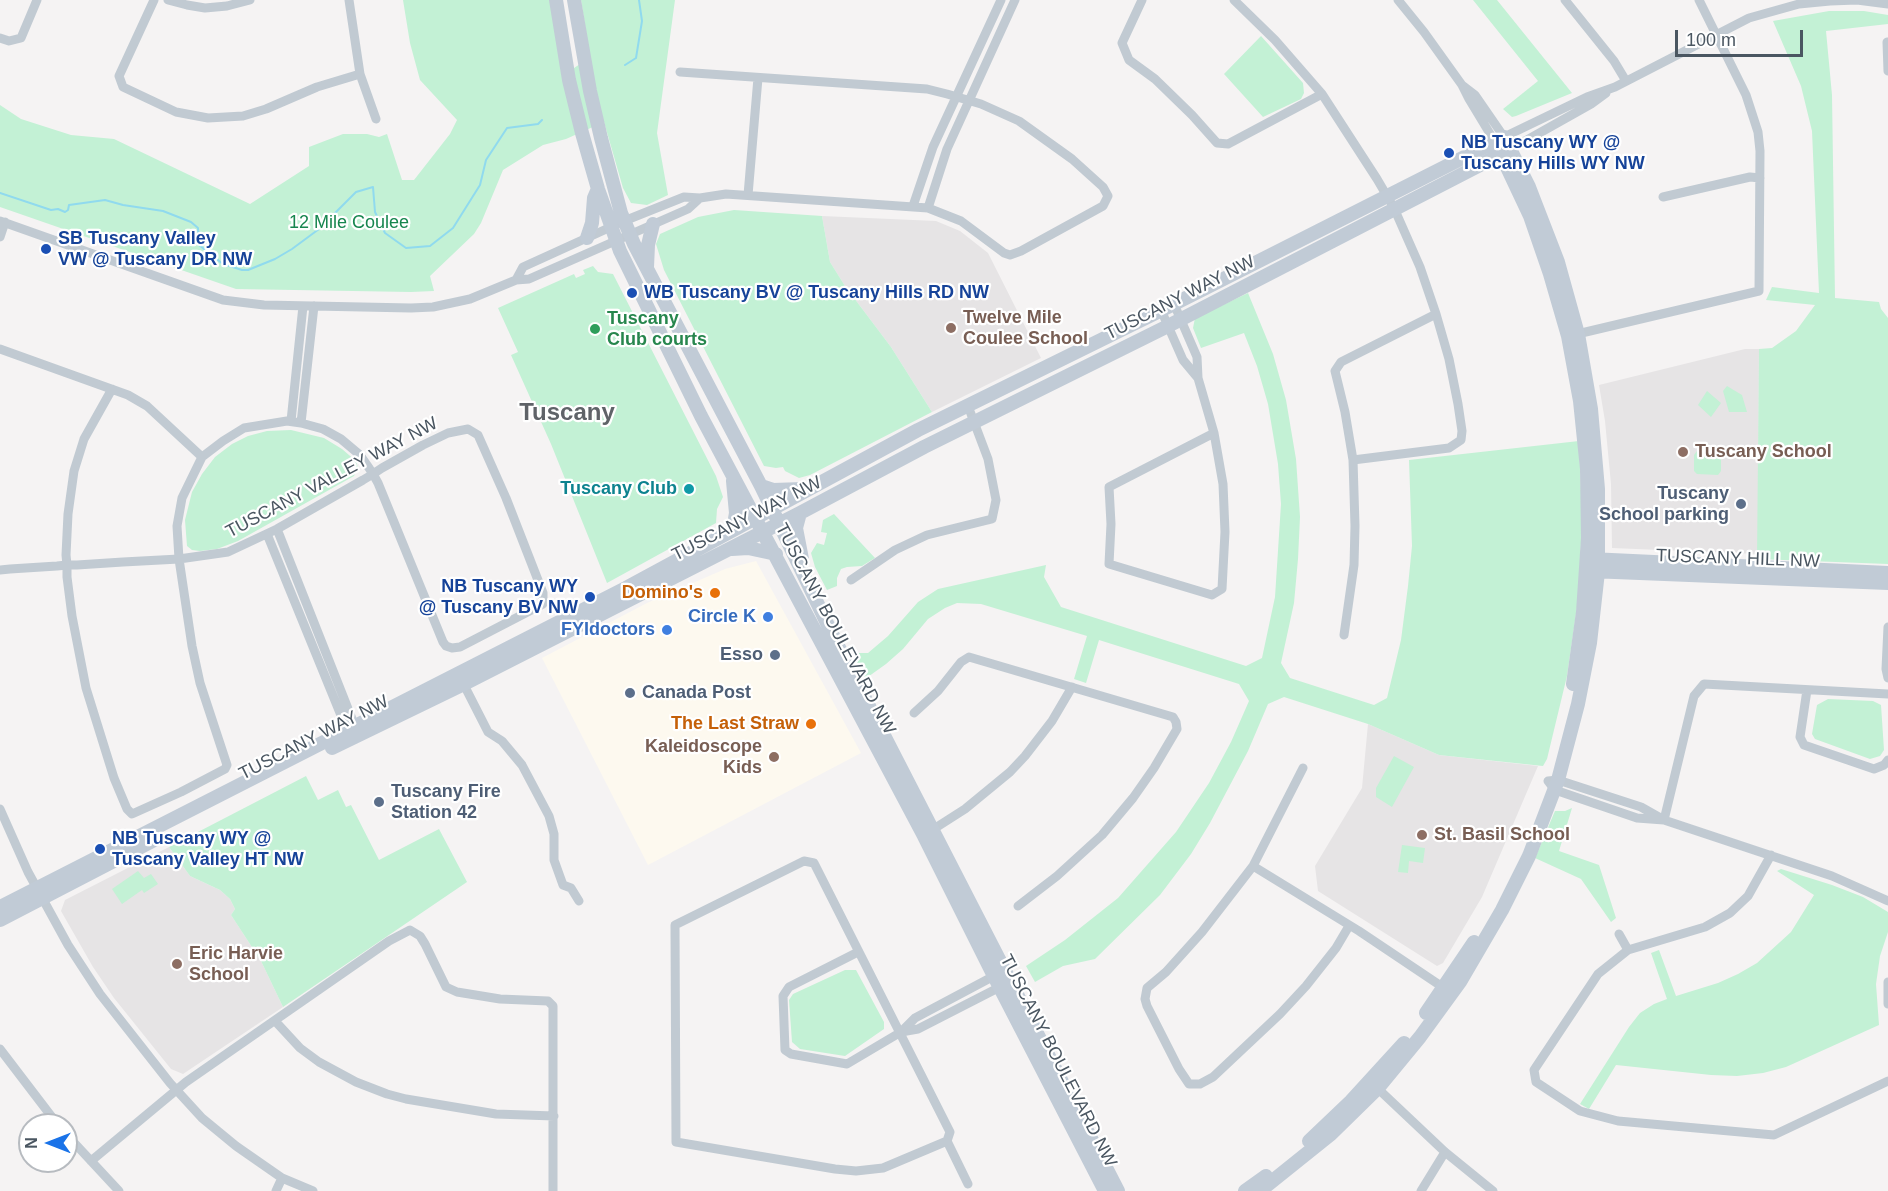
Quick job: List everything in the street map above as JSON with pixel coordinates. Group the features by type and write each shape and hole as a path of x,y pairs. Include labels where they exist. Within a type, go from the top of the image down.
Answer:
{"street":[{"path":"0,38 9,41 21,38 37,0"},
{"path":"154,0 119,76 123,87 176,112 208,118 243,116 266,109 317,87 360,74"},
{"path":"168,0 187,6 205,8 227,6 250,0"},
{"path":"349,0 360,74 376,119"},
{"name":"TUSCANY BOULEVARD NW","path":"556,0 569,80 598,189 613,234 701,416 776,554 837,675 928,832"},
{"name":"TUSCANY BOULEVARD NW","path":"574,0 590,91 627,228 761,486 1000,980 1105,1191"},
{"path":"913,206 933,147 1000,0"},
{"path":"928,208 948,149 1015,0"},
{"path":"1142,0 1122,43 1129,60 1155,79 1217,143 1227,144 1322,94"},
{"path":"1234,0 1275,40 1322,94 1391,202 1420,267 1449,359 1458,404 1461,440 1449,448 1353,460"},
{"path":"1260,1191 1331,1134 1374,1084 1489,935 1512,892 1533,847 1554,784 1576,670 1592,565 1587,469 1573,335 1503,145 1475,95 1462,85 1398,0"},
{"path":"1565,0 1614,61 1626,81"},
{"path":"1573,335 1759,291 1760,151 1754,117 1746,94 1699,0"},
{"path":"1503,145 1587,97 1615,87 1749,18 1799,4 1840,0 1888,4"},
{"path":"1887,42 1888,71"},
{"path":"0,237 3,222 223,300 309,306 411,308 433,307 470,299 516,280 529,279 684,197 700,198 726,194 928,208 951,215 1004,253 1011,255 1103,206 1108,196 1103,188 1072,159 1019,121 956,96 927,89 680,72"},
{"path":"748,195 758,78"},
{"name":"TUSCANY WAY NW","path":"461,679 771,508 918,430 1168,307 1391,202 1503,145"},
{"path":"1663,197 1749,177 1760,178"},
{"path":"588,238 594,198 598,189"},
{"path":"627,228 654,224 688,209 700,198"},
{"name":"TUSCANY WAY NW","path":"0,920 39,894 353,731 727,550 975,422 1174,323 1391,202"},
{"path":"647,269 648,244 654,224"},
{"path":"516,280 523,267 588,238 613,234"},
{"path":"296,422 309,306"},
{"path":"1168,307 1174,323"},
{"path":"1168,307 1183,360 1197,378 1214,433 1223,484 1225,532 1222,589 1212,595 1109,564 1111,524 1109,488 1214,433"},
{"path":"1344,635 1354,555 1353,460 1335,371 1341,362 1436,314"},
{"path":"0,349 128,395 147,406 202,457"},
{"path":"112,389 84,439 74,471 68,514 67,565 72,616 86,688 114,778 127,809 132,814 225,769 227,760 211,719 198,674 187,620 179,559 177,526 182,498 202,457 244,428 296,422 322,429 341,439 360,455 373,474"},
{"path":"851,580 895,550 927,535 992,519 996,500 988,459 968,406"},
{"name":"TUSCANY VALLEY WAY NW","path":"0,570 179,559 228,552 277,529 373,474 448,433 468,429 478,435 506,498 544,599 541,606 460,646 449,648 444,645 397,526 373,474"},
{"path":"732,473 736,513 733,530"},
{"path":"761,486 785,490 808,489"},
{"path":"800,513 797,522 797,537 809,587"},
{"path":"277,529 353,731"},
{"path":"267,534 353,731"},
{"path":"727,550 748,548 776,554"},
{"name":"TUSCANY HILL NW","path":"1592,565 1888,573"},
{"name":"TUSCANY HILL NW","path":"1592,565 1888,583"},
{"path":"1888,627 1886,669 1888,678"},
{"path":"914,713 938,691 961,662 969,657 1173,717 1176,722 1177,729 1133,798 1102,834 1057,876 1018,906"},
{"path":"461,679 488,732 502,741 522,765 549,816 554,834 554,860 563,885 571,888 579,901"},
{"path":"1664,820 1694,696 1704,684 1888,693"},
{"path":"928,832 965,809 1010,772 1052,721 1072,687"},
{"path":"1807,690 1800,737 1804,745 1874,770 1888,760"},
{"path":"1303,768 1252,866 1203,932 1148,988 1145,999 1179,1069 1189,1084 1200,1084 1213,1077 1280,1014 1336,948 1349,926"},
{"path":"1554,784 1637,818 1664,820 1846,881 1888,901"},
{"path":"0,809 39,894 68,945 100,994 176,1090 202,1118 236,1146 282,1178 313,1191"},
{"path":"1771,855 1748,896 1730,913 1705,927 1628,950 1598,974 1534,1070 1536,1082 1580,1111 1618,1122 1774,1135 1888,1081"},
{"path":"947,1141 883,1168 856,1171 676,1142 675,926 804,861 814,863 950,1132 947,1141 968,1184"},
{"path":"1252,866 1448,991"},
{"name":"TUSCANY WAY NW","path":"0,907 39,894"},
{"path":"91,1161 176,1090 389,941 410,930 420,936 446,987 456,993 500,999 548,1001 552,1006 553,1191"},
{"path":"1619,934 1628,950"},
{"path":"858,952 789,987 783,996 785,1050 791,1054 847,1064 901,1032 915,1018 1000,980"},
{"name":"TUSCANY BOULEVARD NW","path":"1000,980 1118,1191"},
{"path":"1888,982 1888,1004"},
{"path":"276,1022 300,1048 319,1062 356,1082 387,1094 406,1100 496,1114 554,1116"},
{"path":"0,1049 48,1113"},
{"path":"1374,1084 1444,1152 1493,1191"},
{"path":"1245,1191 1312,1138 1374,1084"},
{"path":"78,1147 119,1191"},
{"path":"1421,1191 1444,1152"},
{"path":"276,1191 282,1178"}],"shaded area":[{"name":"Twelve Mile Coulee School","path":"822,216 936,221 960,231 988,253 1041,358 932,412 891,347 845,286 830,262"},
{"name":"Tuscany School","path":"1745,349 1759,349 1758,554 1612,548 1611,484 1599,385"},
{"path":"756,561 861,753 648,865 542,658 647,603 725,569"},
{"name":"St. Basil School","path":"1368,724 1439,755 1538,766 1482,897 1443,963 1437,966 1318,891 1315,866 1362,788"},
{"name":"Eric Harvie School","path":"169,847 190,876 220,890 230,899 235,909 231,915 261,961 283,1007 183,1074 171,1069 114,998 93,967 61,911 65,900"}],"green space":[{"name":"12 Mile Coulee","path":"403,0 551,0 564,75 590,57 581,0 675,0 657,133 668,195 647,205 631,203 623,188 604,122 566,139 543,145 503,170 481,223 474,234 430,276 434,291 411,292 236,289 0,207 0,105 21,119 71,135 114,139 250,204 309,166 309,147 343,134 367,134 379,137 387,134 402,180 414,180 450,134 457,120 420,80 410,43"},
{"path":"1473,0 1497,0 1572,93 1512,117 1503,109 1538,81"},
{"path":"1829,11 1864,11 1888,15 1888,24 1826,31 1832,95 1835,298 1879,302 1888,318 1888,564 1757,559 1759,349 1772,348 1796,331 1815,305 1766,300 1772,287 1819,293 1812,131 1801,86 1773,21"},
{"path":"1261,36 1303,83 1304,93 1301,99 1263,117 1224,74"},
{"path":"734,210 822,216 830,262 845,286 891,347 932,412 810,475 799,478 785,471 783,467 764,466 664,270 656,244 660,234 698,217"},
{"path":"593,266 598,272 613,274 716,476 723,497 717,509 716,523 607,583 551,444 511,355 518,352 498,308 574,274 576,278 585,274 583,270"},
{"path":"1248,293 1273,354 1286,400 1296,459 1300,517 1298,559 1294,603 1281,663 1290,678 1374,705 1387,698 1401,640 1412,546 1409,460 1579,441 1582,517 1579,593 1567,676 1547,759 1543,766 1439,755 1368,724 1284,697 1268,704 1248,751 1210,823 1191,854 1160,895 1095,959 1063,966 1035,982 1026,966 1065,940 1118,898 1176,832 1209,783 1249,701 1239,684 1099,640 1086,683 1074,679 1087,636 981,604 957,603 945,608 928,619 903,649 865,679 853,653 868,653 888,636 918,602 938,589 1046,565 1044,577 1061,607 1246,666 1262,658 1275,597 1281,504 1278,464 1268,404 1244,333 1201,348 1193,328 1195,318"},
{"path":"1727,386 1742,395 1747,412 1729,412 1723,391"},
{"path":"1707,391 1721,403 1711,417 1698,405"},
{"path":"291,430 324,438 342,449 356,461 358,468 354,476 238,541 217,549 200,551 192,550 187,546 185,520 192,492 215,457 232,444 248,436 267,431"},
{"path":"1697,451 1721,454 1721,471 1718,475 1697,474 1694,471 1694,455"},
{"path":"834,514 875,558 862,566 841,569 837,578 837,586 827,590 815,567 811,553 817,543 824,545 827,533 821,532 823,520"},
{"path":"1828,699 1873,701 1881,705 1884,750 1880,756 1870,759 1815,739 1812,734 1817,705"},
{"path":"1394,756 1414,767 1392,807 1376,797 1376,788"},
{"path":"306,776 318,800 338,790 346,807 351,805 379,860 439,829 467,882 283,1007 261,961 231,915 235,909 230,899 220,890 190,876 169,847"},
{"path":"1572,808 1559,851 1599,865 1616,918 1611,922 1581,879 1535,858 1555,811"},
{"path":"1402,845 1425,848 1423,863 1409,861 1408,873 1398,872"},
{"path":"1781,869 1863,897 1888,912 1888,932 1880,956 1876,984 1879,1025 1786,1067 1763,1073 1737,1076 1711,1075 1616,1065 1589,1109 1580,1104 1640,1013 1667,999 1651,953 1659,950 1676,996 1738,974 1757,963 1791,932 1814,895 1777,871"},
{"path":"138,871 144,878 151,874 158,884 144,893 142,890 122,904 112,889"},
{"path":"845,970 856,970 884,1022 884,1029 845,1056 800,1049 792,1042 789,1000 793,994"}],"waterway":[{"path":"625,65 636,58 642,21 639,0"},
{"path":"0,193 51,210 58,209 65,212 69,205 105,200 163,211 191,222 198,228 199,245 223,264 248,270 292,249 319,229 356,192 373,187 375,212 385,233 406,248 430,246 453,228 480,185 486,160 507,128 538,124 542,120"}],"place":[{"name":"NB Tuscany WY @ Tuscany Hills WY NW","path":"1449,153"},
{"name":"SB Tuscany Valley VW @ Tuscany DR NW","path":"46,249"},
{"name":"WB Tuscany BV @ Tuscany Hills RD NW","path":"632,293"},
{"name":"Twelve Mile Coulee School","path":"951,328"},
{"name":"Tuscany Club courts","path":"595,329"},
{"name":"Tuscany School","path":"1683,452"},
{"name":"Tuscany Club","path":"689,489"},
{"name":"Tuscany School parking","path":"1741,504"},
{"name":"Domino's","path":"715,593"},
{"name":"NB Tuscany WY @ Tuscany BV NW","path":"590,597"},
{"name":"Circle K","path":"768,617"},
{"name":"FYIdoctors","path":"667,630"},
{"name":"Esso","path":"775,655"},
{"name":"Canada Post","path":"630,693"},
{"name":"The Last Straw","path":"811,724"},
{"name":"Kaleidoscope Kids","path":"774,757"},
{"name":"Tuscany Fire Station 42","path":"379,802"},
{"name":"St. Basil School","path":"1422,835"},
{"name":"NB Tuscany WY @ Tuscany Valley HT NW","path":"100,849"},
{"name":"Eric Harvie School","path":"177,964"}],"district":[{"name":"Tuscany","path":"567,413"}]}
